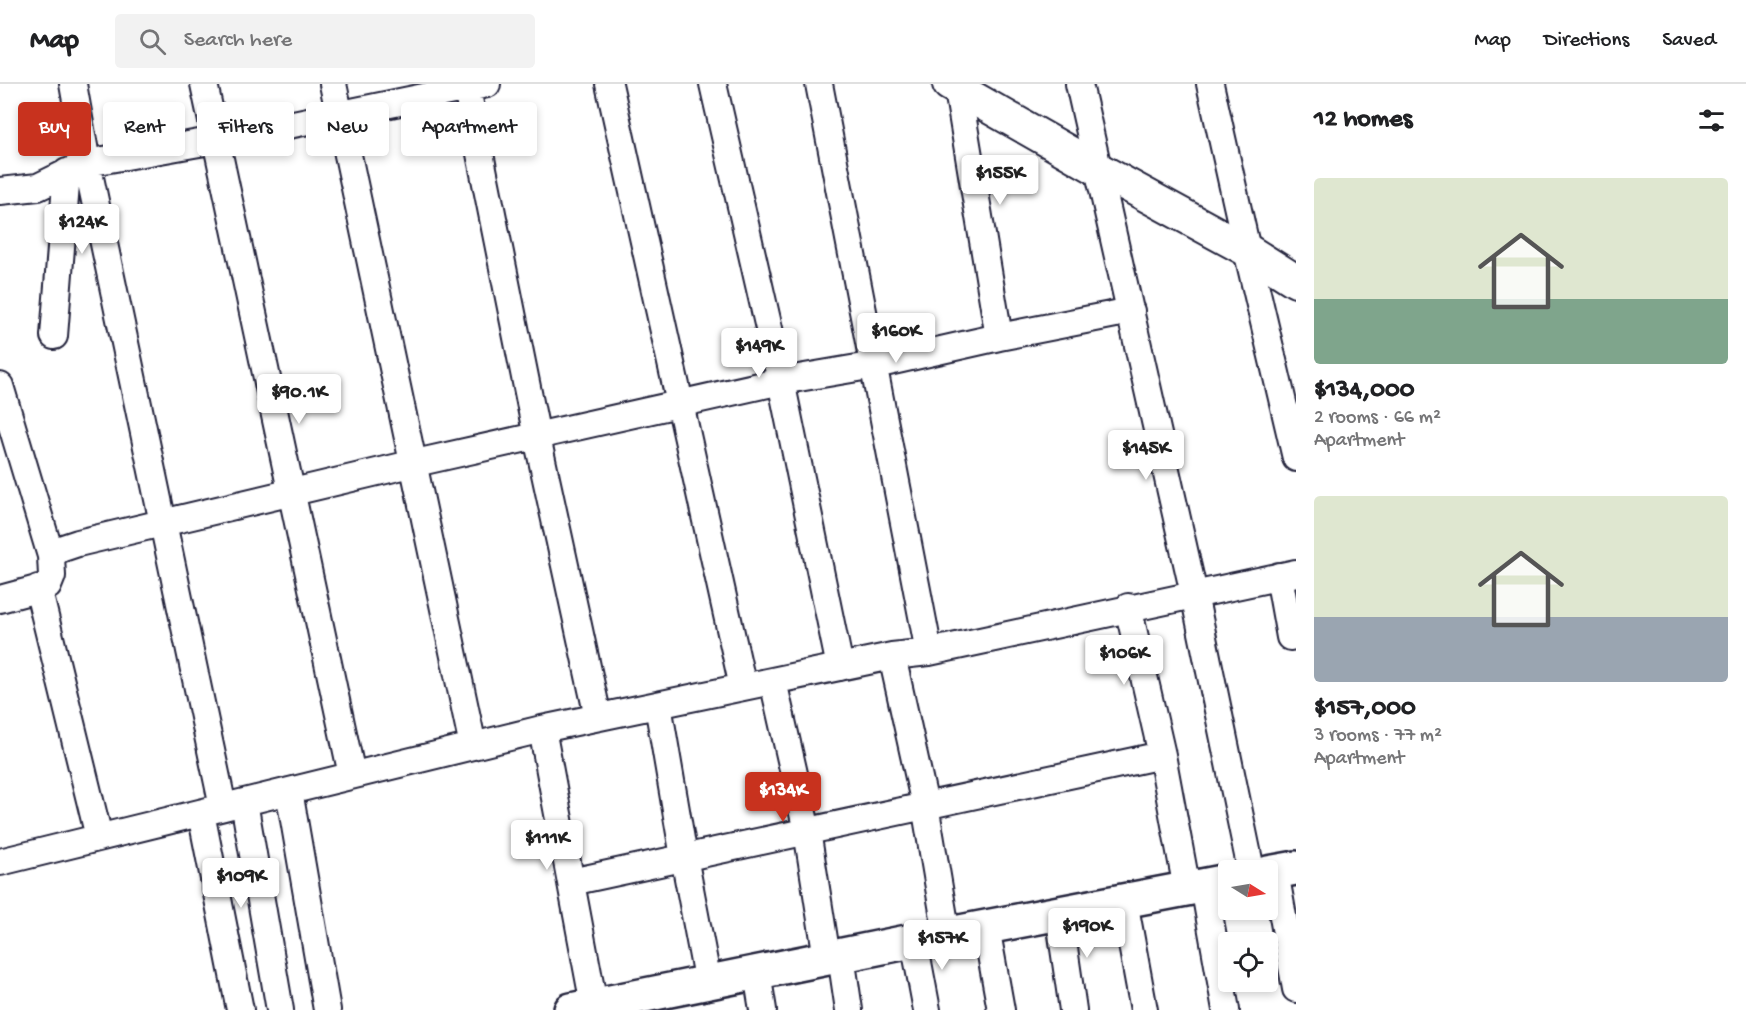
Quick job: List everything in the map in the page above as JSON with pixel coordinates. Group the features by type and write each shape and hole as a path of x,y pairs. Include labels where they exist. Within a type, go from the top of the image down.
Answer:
{"main road":[{"path":"580,1008 1207,885"}],"street":[{"path":"54,336 77,167 73,84"},
{"path":"204,84 208,102"},
{"path":"333,84 336,102"},
{"path":"609,84 743,687"},
{"path":"712,84 781,381 840,667"},
{"path":"819,84 929,652"},
{"path":"1079,84 1194,594 1269,860"},
{"path":"1210,84 1296,458"},
{"path":"389,104 473,85 537,437 598,717"},
{"path":"955,85 999,337"},
{"path":"955,85 1098,169 1247,250 1296,281"},
{"path":"0,191 38,187 77,167 197,145"},
{"path":"219,156 352,776"},
{"path":"348,156 473,746"},
{"path":"77,167 164,523 223,807 280,1010"},
{"path":"51,556 60,549 78,543 413,463 781,381 874,365 1131,311"},
{"path":"0,386 51,556 52,576 48,586 0,599"},
{"path":"0,861 542,729 892,656 929,652 1287,574 1290,637 1296,636"},
{"path":"38,588 99,837"},
{"path":"1128,607 1161,755 1207,885 1226,1010"},
{"path":"892,656 925,805 947,935"},
{"path":"773,681 834,957 849,1010"},
{"path":"658,705 708,982"},
{"path":"542,729 571,882 580,1008"},
{"path":"571,882 1161,755"},
{"path":"289,791 327,1010"},
{"path":"223,807 240,1010"},
{"path":"1278,900 1296,989"},
{"path":"1124,901 1144,1010"},
{"path":"1059,914 1072,1010"},
{"path":"986,927 1001,1010"},
{"path":"914,941 927,1010"},
{"path":"757,973 763,1010"}]}
